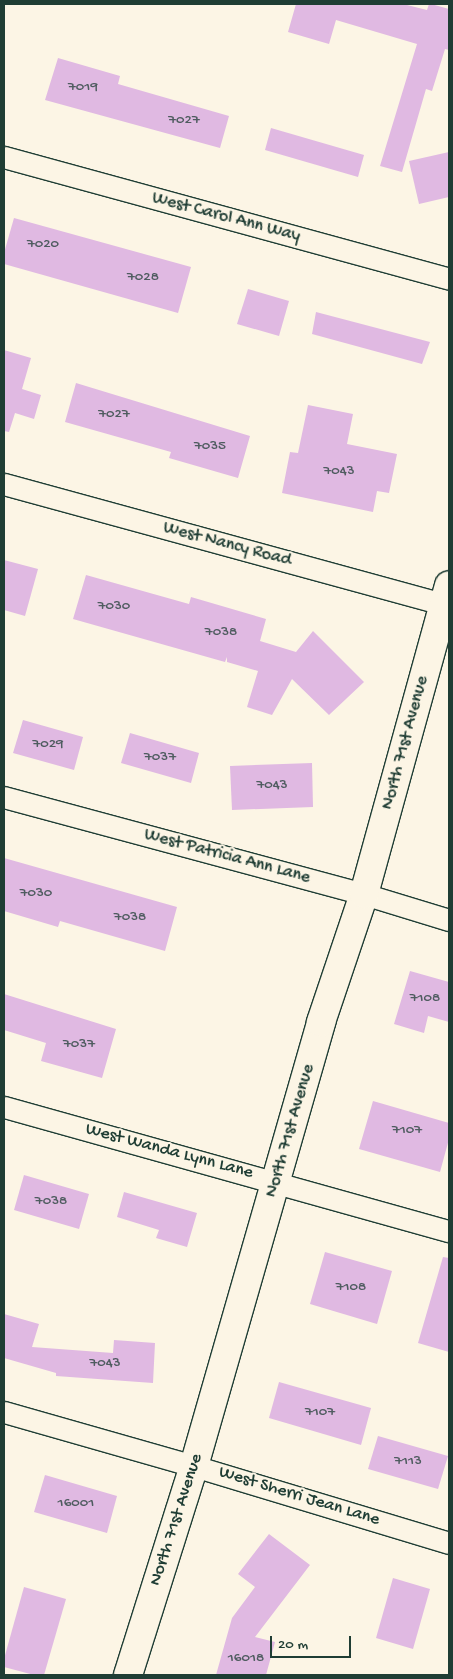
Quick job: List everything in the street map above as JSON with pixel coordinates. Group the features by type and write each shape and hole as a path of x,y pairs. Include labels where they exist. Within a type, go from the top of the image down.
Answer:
{"street":[{"name":"West Carol Ann Way","path":"4,157 449,279"},
{"name":"West Nancy Road","path":"4,484 447,599"},
{"name":"North 71st Avenue","path":"128,1675 194,1466 321,1022 364,894 447,599"},
{"name":"West Patricia Ann Lane","path":"4,797 364,894 449,920"},
{"name":"West Wanda Lynn Lane","path":"4,1107 449,1230"},
{"name":"West Sherri Jean Lane","path":"4,1412 194,1466 449,1543"}],"building":[{"path":"296,4 403,4 427,10 429,4 431,4 449,9 449,50 445,49 432,91 426,89 402,172 380,166 417,44 336,20 329,44 288,32"},
{"path":"58,58 120,76 118,84 229,116 220,148 45,100"},
{"path":"271,128 364,155 358,177 265,150"},
{"path":"449,152 449,197 419,204 409,161"},
{"path":"14,218 191,267 178,313 4,264 4,253"},
{"path":"248,289 289,301 279,336 237,324"},
{"path":"316,312 430,342 422,364 312,334"},
{"path":"4,350 31,358 22,389 41,395 34,419 15,413 9,432 4,431"},
{"path":"76,383 250,436 238,478 169,458 171,452 65,422"},
{"path":"308,405 353,414 347,444 397,454 389,493 377,491 373,512 282,493 290,452 298,453"},
{"path":"4,560 38,569 25,616 4,610"},
{"path":"86,575 189,604 191,597 266,619 260,641 296,652 313,631 364,682 329,715 292,679 272,715 247,707 258,671 227,662 227,657 225,662 73,619"},
{"path":"23,720 83,737 74,770 13,753"},
{"path":"130,733 199,753 191,783 121,763"},
{"path":"312,763 313,807 232,810 230,766"},
{"path":"4,858 177,907 165,951 60,921 58,927 4,911"},
{"path":"410,971 449,982 449,1022 428,1016 424,1033 394,1024"},
{"path":"4,994 116,1029 102,1078 41,1061 46,1043 4,1030"},
{"path":"373,1101 449,1123 449,1139 440,1172 359,1149"},
{"path":"24,1175 89,1194 79,1229 14,1210"},
{"path":"124,1192 197,1213 187,1247 156,1238 159,1230 117,1217"},
{"path":"325,1252 392,1271 377,1324 310,1304"},
{"path":"443,1257 449,1258 449,1352 418,1343"},
{"path":"4,1314 39,1324 32,1347 113,1353 114,1340 155,1343 153,1383 56,1376 56,1373 4,1358"},
{"path":"279,1382 371,1408 361,1445 269,1418"},
{"path":"378,1436 448,1456 438,1489 368,1469"},
{"path":"45,1475 117,1496 107,1533 34,1512"},
{"path":"269,1534 310,1565 255,1637 275,1642 266,1675 216,1675 232,1618 255,1587 238,1574"},
{"path":"393,1578 430,1589 413,1649 376,1638"},
{"path":"24,1587 66,1599 44,1675 34,1675 4,1667 4,1659"}]}
